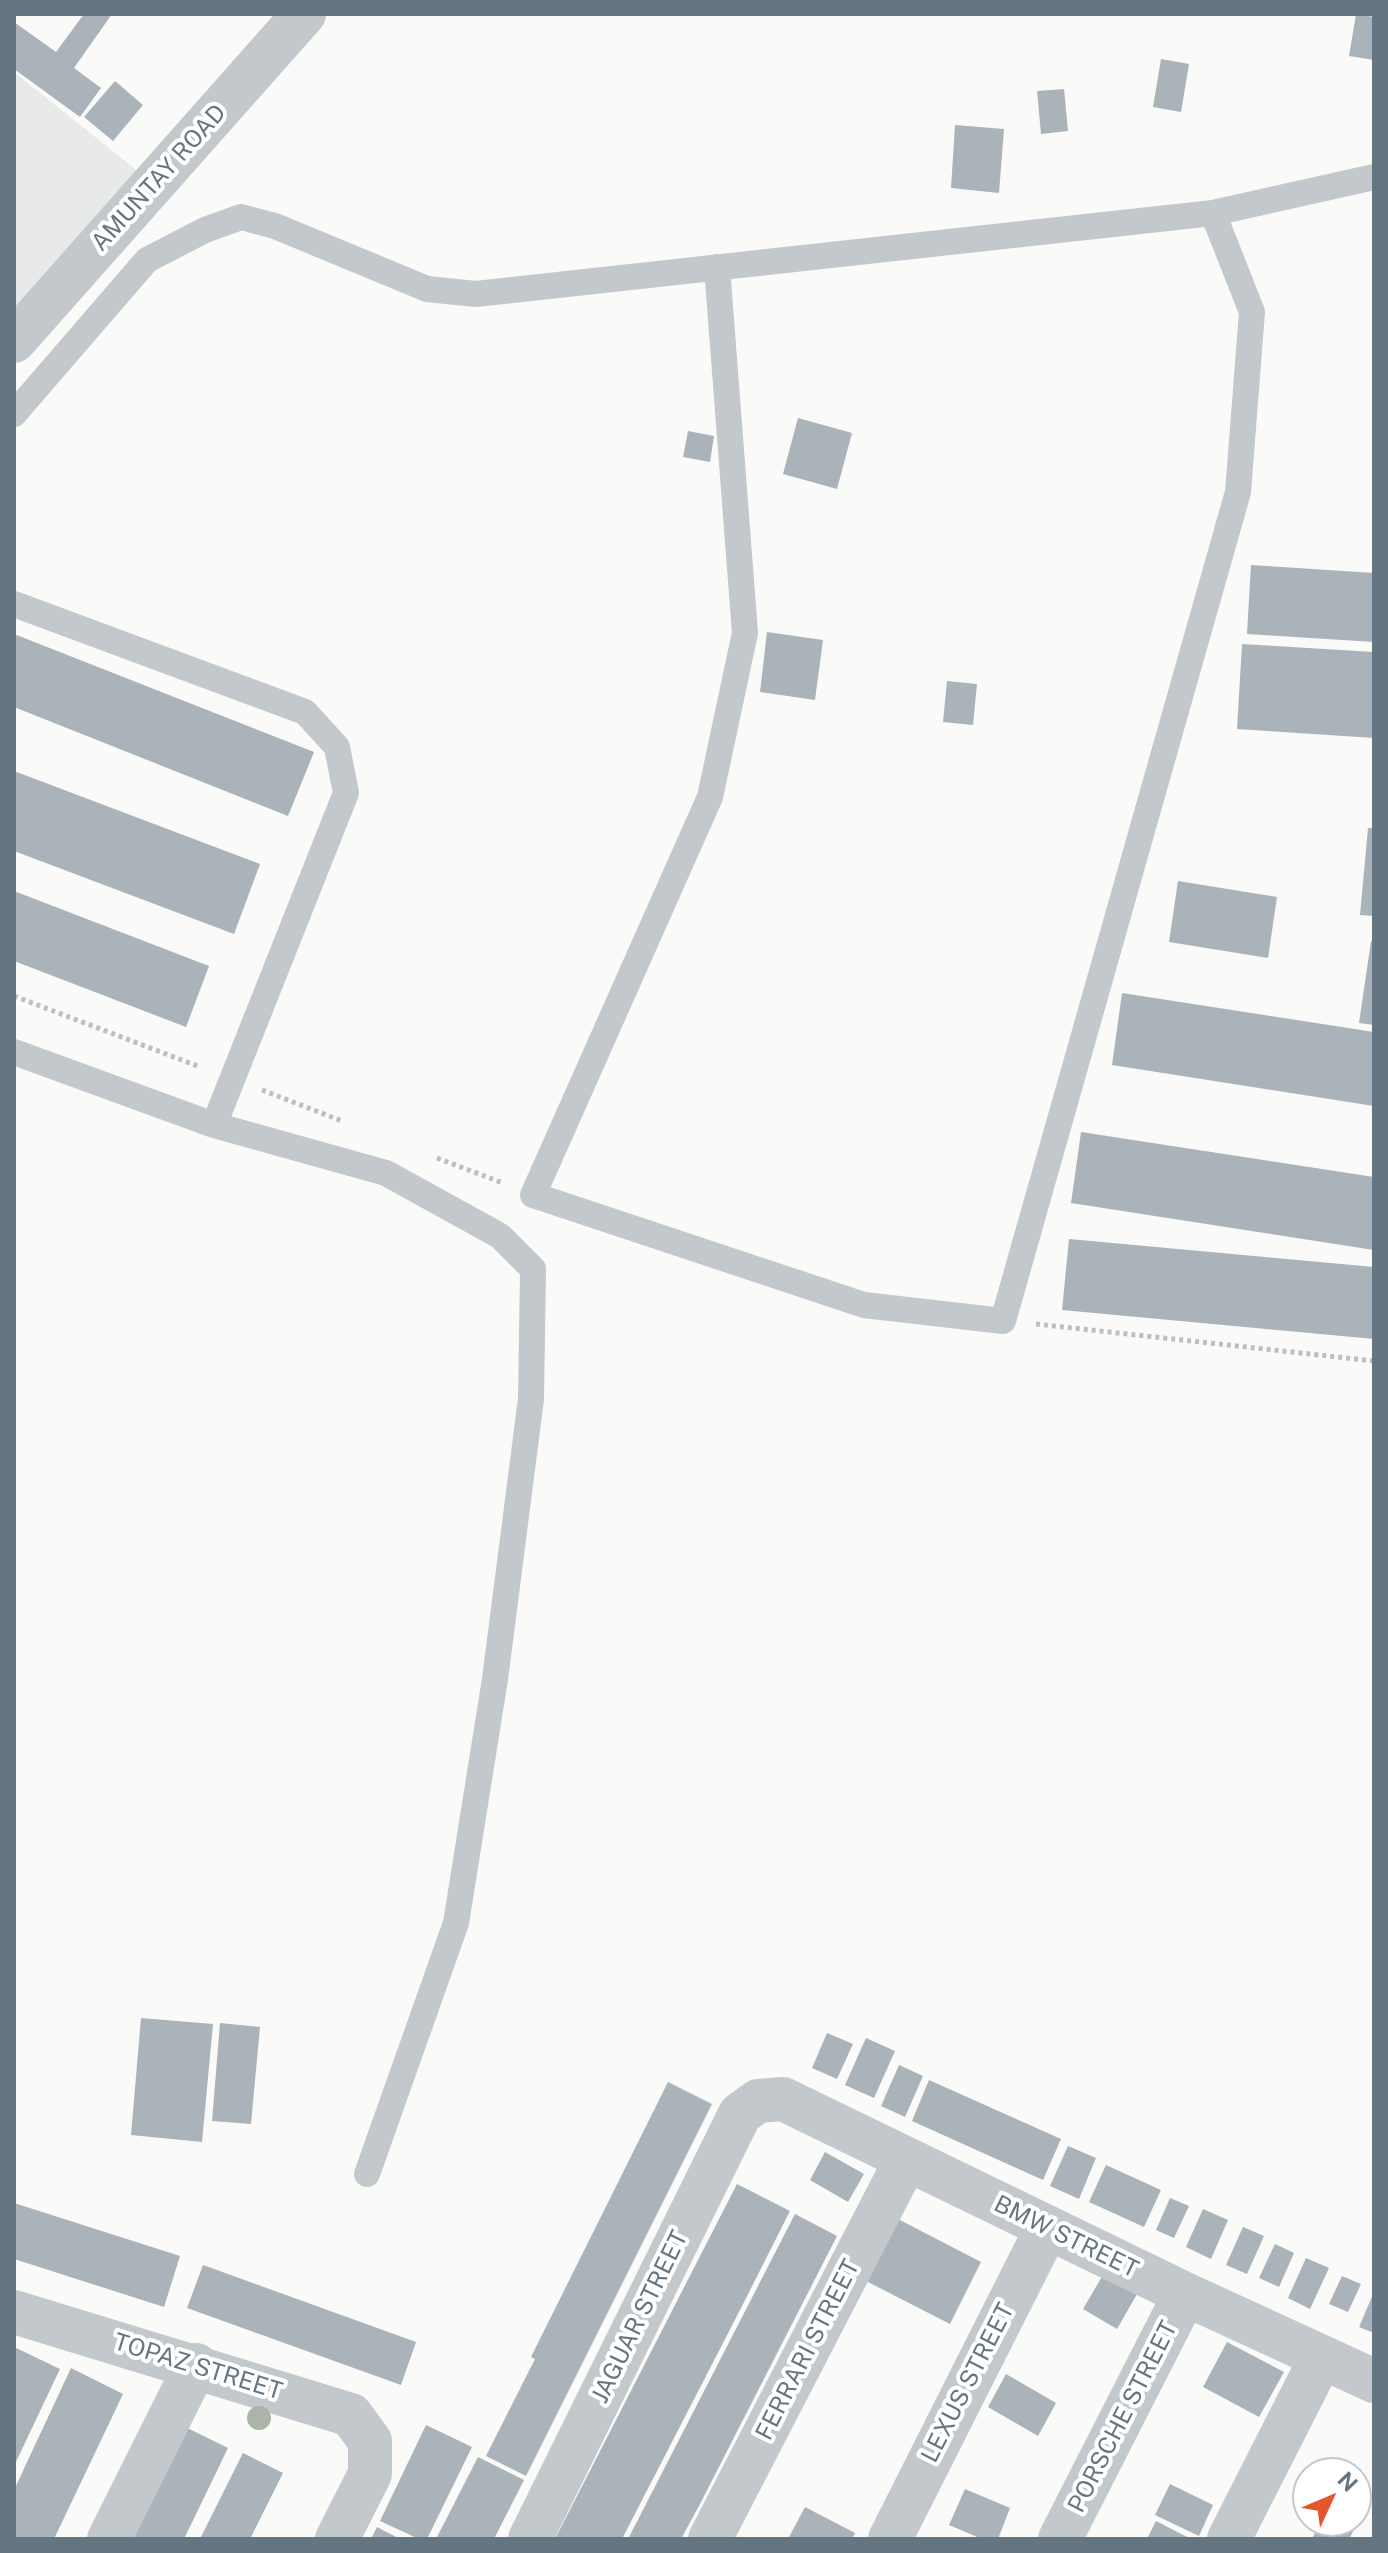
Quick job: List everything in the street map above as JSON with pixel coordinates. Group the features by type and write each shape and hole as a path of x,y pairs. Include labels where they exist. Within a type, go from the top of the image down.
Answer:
{"street":[{"name":"AMUNTAY ROAD","path":"14,341 304,14"},
{"name":"BMW STREET","path":"758,2101 783,2099 1185,2294 1374,2381"},
{"name":"JAGUAR STREET","path":"530,2539 740,2114 758,2101"},
{"name":"FERRARI STREET","path":"710,2539 906,2160"},
{"name":"LEXUS STREET","path":"890,2539 1047,2228"},
{"name":"PORSCHE STREET","path":"1060,2539 1185,2294"},
{"name":"TOPAZ STREET","path":"14,2312 196,2365 351,2415 370,2441 370,2474 337,2539"},
{"path":"1229,2539 1321,2358"},
{"path":"109,2539 196,2365"}],"lane":[{"path":"14,414 147,260 205,230 241,217 275,226 427,289 476,294 1213,213 1374,177"},
{"path":"717,267 745,633 710,797 533,1195 864,1305 1003,1321 1238,492 1252,312 1213,213"},
{"path":"14,604 305,712 337,747 346,793 214,1125"},
{"path":"14,1052 214,1125 386,1173 500,1236 533,1269 531,1399 495,1679 456,1923 367,2174"}],"path":[{"path":"14,996 347,1123"},
{"path":"433,1156 533,1195"},
{"path":"1003,1321 1374,1361"}],"shaded area":[{"path":"14,72 140,173 14,310"}],"building":[{"path":"84,14 112,14 74,68 101,88 80,117 14,69 14,22 56,52"},
{"path":"1356,14 1374,17 1374,60 1349,56"},
{"path":"1161,59 1189,64 1181,112 1153,107"},
{"path":"115,81 143,105 113,141 84,117"},
{"path":"1064,89 1068,131 1041,134 1037,91"},
{"path":"955,125 1004,129 999,193 951,188"},
{"path":"798,418 852,433 837,489 783,474"},
{"path":"688,431 714,436 710,462 683,457"},
{"path":"1251,565 1374,573 1374,642 1247,634"},
{"path":"767,632 823,640 815,700 760,692"},
{"path":"14,634 314,752 288,816 14,707"},
{"path":"1242,644 1374,652 1374,738 1237,729"},
{"path":"947,681 977,684 973,725 943,722"},
{"path":"14,771 260,864 234,934 14,851"},
{"path":"1368,828 1374,828 1374,916 1360,915"},
{"path":"1178,881 1277,897 1268,958 1169,942"},
{"path":"14,891 209,966 186,1027 14,961"},
{"path":"1371,941 1374,942 1374,1025 1359,1023"},
{"path":"1122,993 1374,1032 1374,1106 1112,1065"},
{"path":"1081,1132 1374,1177 1374,1250 1071,1203"},
{"path":"1069,1239 1374,1267 1374,1339 1062,1310"},
{"path":"141,2018 213,2024 202,2142 131,2135"},
{"path":"220,2023 260,2027 251,2124 212,2121"},
{"path":"827,2033 853,2044 837,2079 812,2068"},
{"path":"866,2038 895,2051 874,2098 845,2085"},
{"path":"899,2065 923,2076 905,2117 881,2106"},
{"path":"929,2080 1061,2139 1043,2180 912,2121"},
{"path":"668,2082 712,2104 526,2476 486,2456 535,2359 531,2357"},
{"path":"1068,2146 1096,2158 1079,2199 1050,2186"},
{"path":"825,2152 864,2174 848,2202 810,2180"},
{"path":"1106,2165 1161,2190 1144,2227 1089,2202"},
{"path":"737,2184 790,2211 740,2310 622,2539 555,2539"},
{"path":"1170,2198 1189,2206 1174,2238 1156,2230"},
{"path":"14,2203 180,2256 164,2307 14,2259"},
{"path":"1203,2209 1228,2220 1211,2259 1186,2247"},
{"path":"795,2214 837,2236 700,2504 681,2539 628,2539"},
{"path":"896,2218 981,2262 950,2324 866,2281"},
{"path":"1243,2227 1264,2236 1247,2274 1226,2265"},
{"path":"1275,2244 1294,2253 1279,2287 1259,2278"},
{"path":"1306,2258 1329,2268 1310,2309 1288,2298"},
{"path":"203,2265 416,2342 401,2385 187,2308"},
{"path":"1107,2268 1141,2287 1117,2329 1083,2309"},
{"path":"1342,2276 1361,2284 1348,2312 1329,2304"},
{"path":"1374,2292 1374,2333 1359,2327"},
{"path":"1227,2342 1284,2372 1259,2417 1203,2387"},
{"path":"14,2347 60,2369 14,2466"},
{"path":"71,2368 123,2394 54,2539 14,2539 14,2490"},
{"path":"1006,2374 1056,2403 1038,2436 988,2407"},
{"path":"181,2425 228,2448 184,2539 125,2539"},
{"path":"426,2425 472,2447 427,2539 419,2539 380,2521"},
{"path":"243,2453 283,2473 250,2539 200,2539"},
{"path":"478,2457 524,2480 494,2539 436,2539"},
{"path":"1170,2484 1213,2505 1199,2536 1155,2515"},
{"path":"965,2489 1010,2508 998,2539 982,2539 949,2525"},
{"path":"805,2507 855,2533 852,2539 788,2539"},
{"path":"1156,2521 1191,2539 1147,2539"},
{"path":"377,2527 400,2539 371,2539"},
{"path":"1313,2537 1350,2537 1349,2539"}]}
